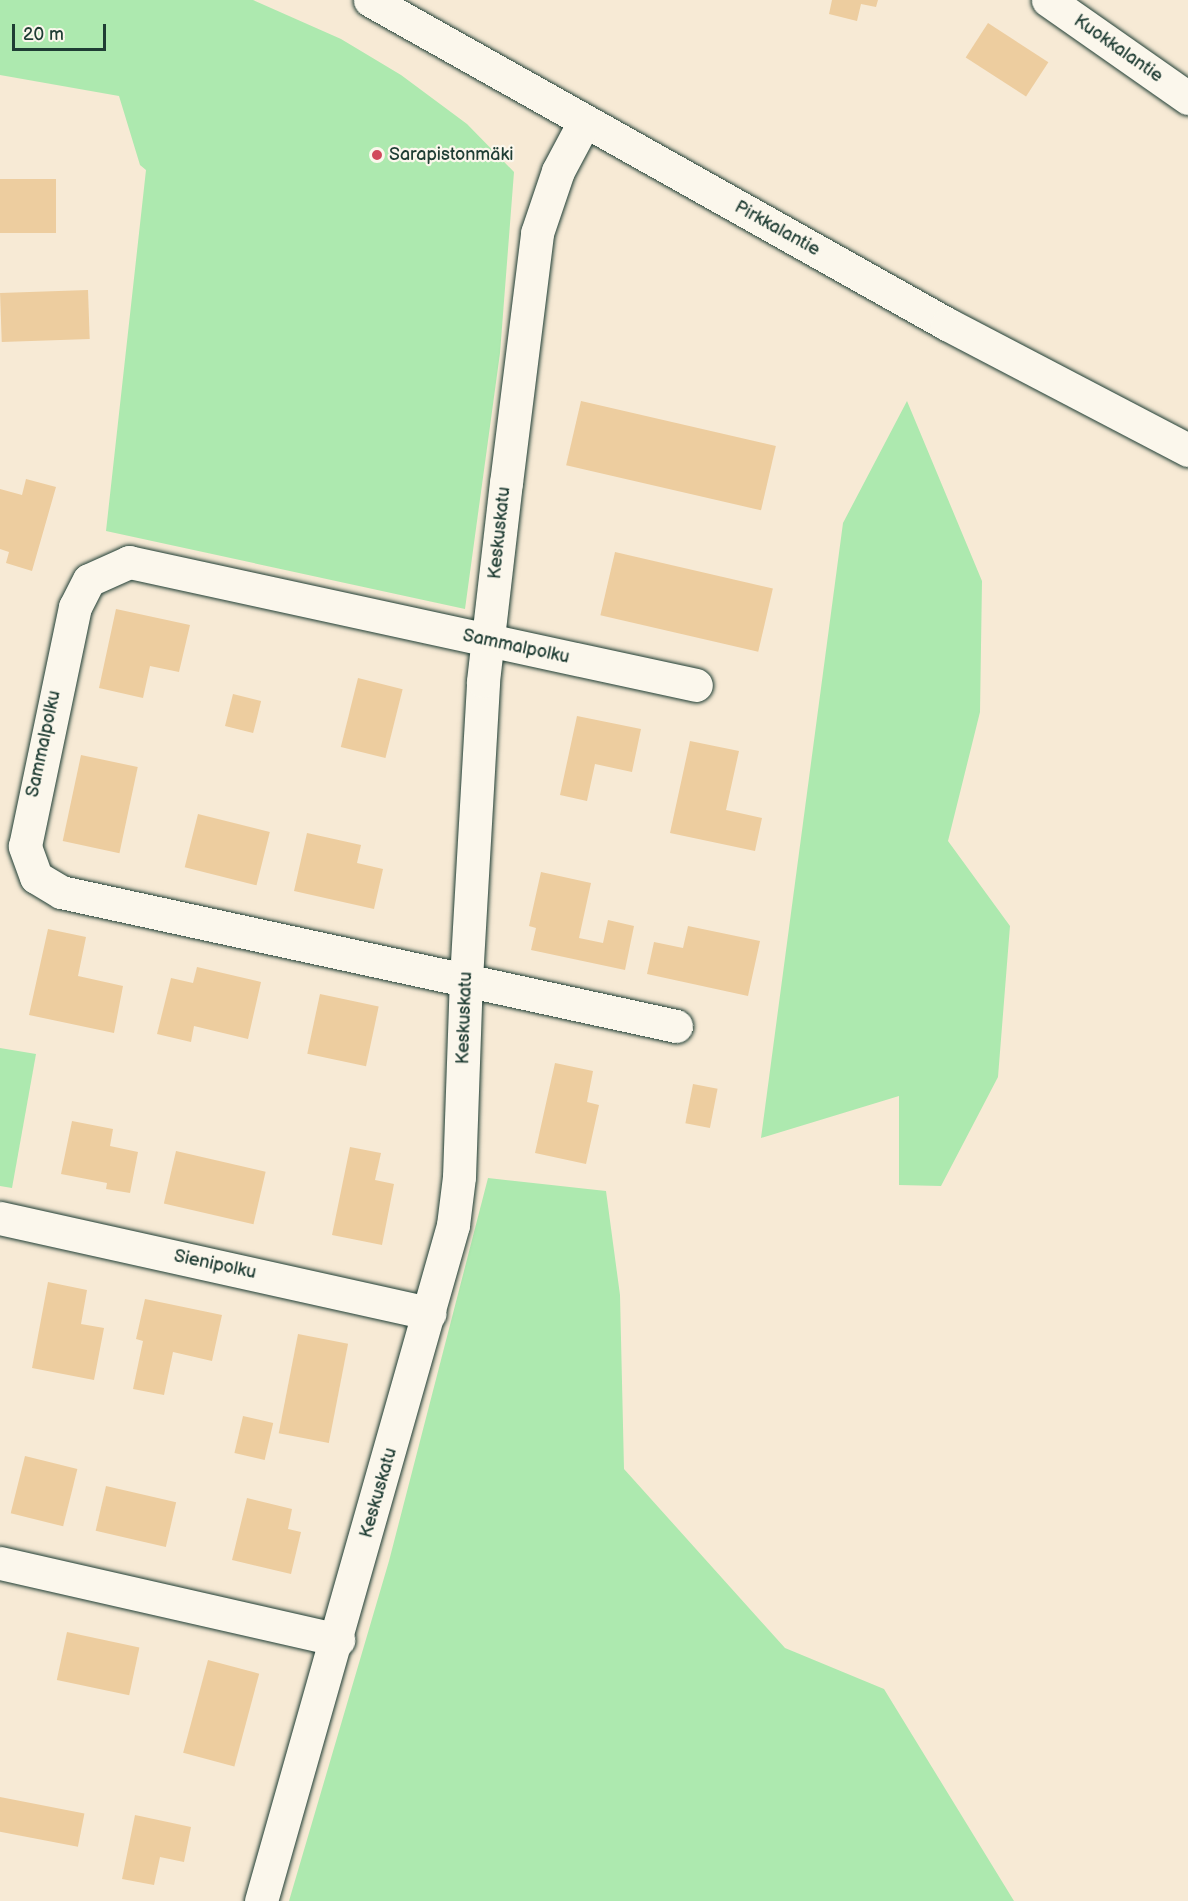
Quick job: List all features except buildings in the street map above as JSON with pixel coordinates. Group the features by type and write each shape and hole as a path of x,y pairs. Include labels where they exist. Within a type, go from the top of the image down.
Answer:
{"street":[{"name":"Pirkkalantie","path":"370,0 947,324 1188,450"},
{"name":"Kuokkalantie","path":"1048,0 1188,98"},
{"name":"Keskuskatu","path":"261,1901 338,1640 453,1225 459,1177 465,979 488,641 537,233 558,171 585,122"},
{"name":"Sammalpolku","path":"676,1026 61,891 36,877 27,862 25,846 75,607 89,580 112,567 129,562 696,685"},
{"name":"Sienipolku","path":"0,1218 430,1313"},
{"path":"0,1563 338,1640"}],"green space":[{"path":"0,0 253,0 341,39 401,75 467,124 514,172 500,353 465,609 106,531 146,170 140,165 119,96 0,75"},
{"path":"907,401 982,581 980,712 948,841 1010,926 998,1077 941,1186 899,1185 899,1096 761,1138 843,523"},
{"path":"0,1048 36,1054 12,1188 0,1186"},
{"path":"488,1178 606,1191 620,1295 624,1469 785,1648 884,1689 1014,1901 289,1901 389,1561"}],"place":[{"name":"Sarapistonmäki","path":"377,155"}]}
